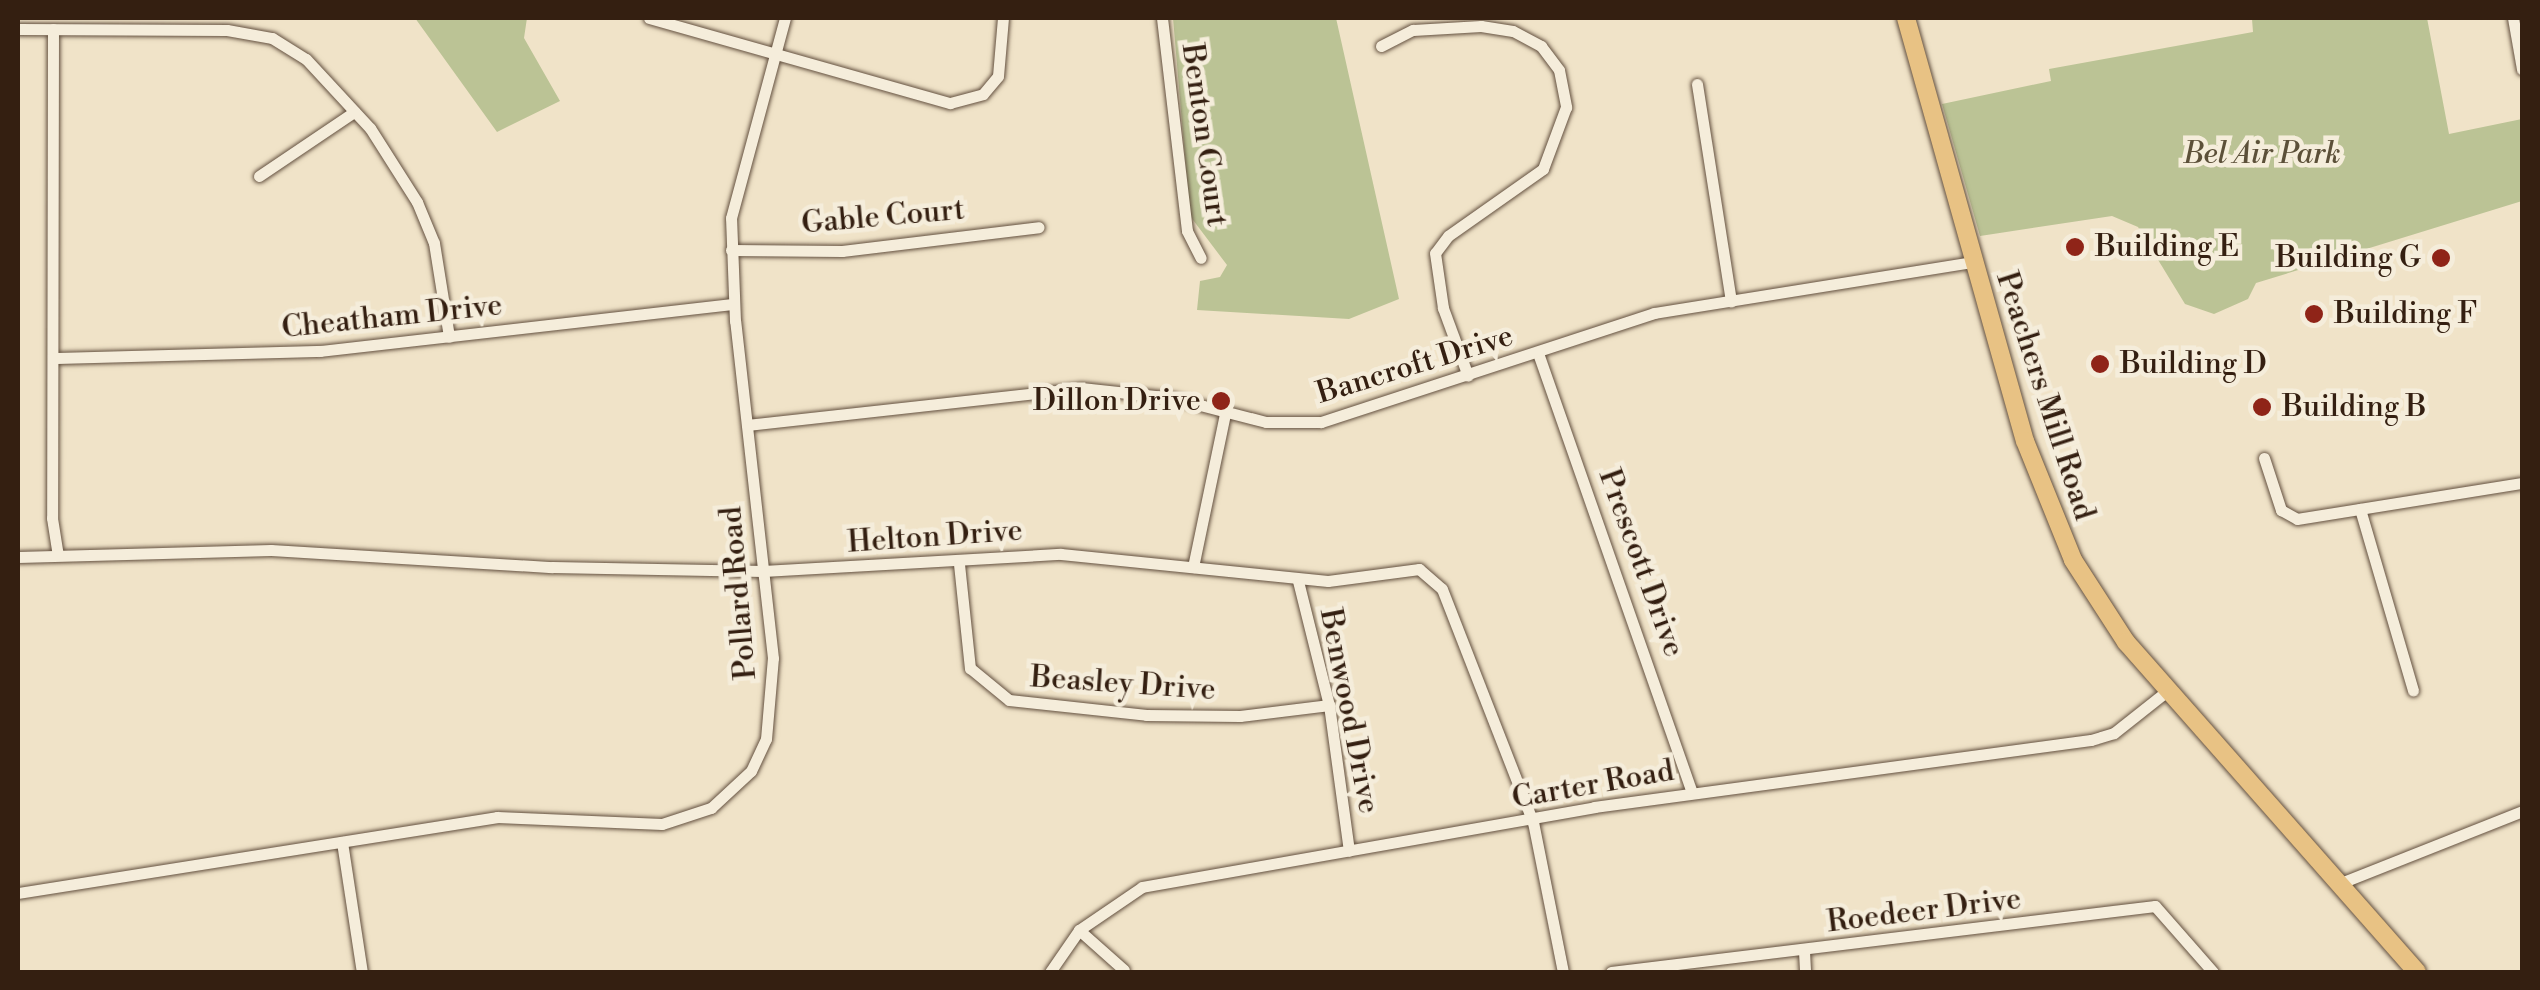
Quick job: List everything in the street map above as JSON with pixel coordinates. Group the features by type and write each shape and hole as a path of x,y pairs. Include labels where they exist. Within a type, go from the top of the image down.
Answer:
{"main road":[{"name":"Peachers Mill Road","path":"1906,18 1974,262 2054,523 2091,592 2167,691 2417,972"}],"street":[{"path":"649,18 961,102 983,94 998,76 1003,18"},
{"name":"Pollard Road","path":"18,893 497,817 662,824 711,808 751,771 766,739 773,658 731,250 738,184 785,18"},
{"name":"Benton Court","path":"1162,18 1186,231 1201,258"},
{"path":"2514,18 2522,70"},
{"path":"1381,46 1413,30 1480,26 1513,31 1541,46 1559,70 1566,108 1544,170 1448,236 1435,253 1444,308 1468,376"},
{"path":"18,29 227,30 272,38 306,59 396,165 434,243 450,337"},
{"path":"53,29 53,358 58,556"},
{"path":"1696,84 1731,302"},
{"path":"259,176 354,112"},
{"name":"Gable Court","path":"731,250 842,251 1040,227"},
{"name":"Bancroft Drive","path":"746,425 1081,388 1173,398 1266,422 1338,420 1636,318 1974,262"},
{"name":"Cheatham Drive","path":"53,358 232,357 734,304"},
{"name":"Prescott Drive","path":"1538,353 1692,792"},
{"path":"1193,567 1226,414"},
{"path":"2264,458 2280,510 2290,518 2522,483"},
{"path":"2360,509 2414,690"},
{"name":"Helton Drive","path":"18,558 271,550 552,568 764,571 959,564 1062,554 1298,581 1419,568 1442,589 1533,822 1563,972"},
{"name":"Beasley Drive","path":"959,564 970,668 1009,700 1146,715 1240,716 1330,706"},
{"name":"Benwood Drive","path":"1298,581 1330,706 1349,851"},
{"name":"Carter Road","path":"1050,972 1079,930 1142,887 1692,792 2092,740 2114,733 2167,691"},
{"path":"2338,884 2522,810"},
{"path":"342,842 362,972"},
{"name":"Roedeer Drive","path":"1612,972 2155,906 2214,972"},
{"path":"1079,930 1124,970"},
{"path":"1804,951 1806,972"}],"green space":[{"path":"415,18 527,18 524,38 560,101 497,132"},
{"path":"1173,18 1336,18 1399,299 1349,319 1197,310 1200,281 1220,277 1227,265 1190,216"},
{"name":"Bel Air Park","path":"2427,18 2449,134 2522,119 2522,201 2256,283 2248,299 2214,314 2185,304 2138,227 2112,216 1980,236 1942,104 2051,81 2049,69 2253,32 2252,19"}],"place":[{"name":"Building E","path":"2075,247"},
{"name":"Building G","path":"2441,258"},
{"name":"Building F","path":"2314,314"},
{"name":"Building D","path":"2100,364"},
{"name":"Dillon Drive","path":"1221,401"},
{"name":"Building B","path":"2262,407"}]}
